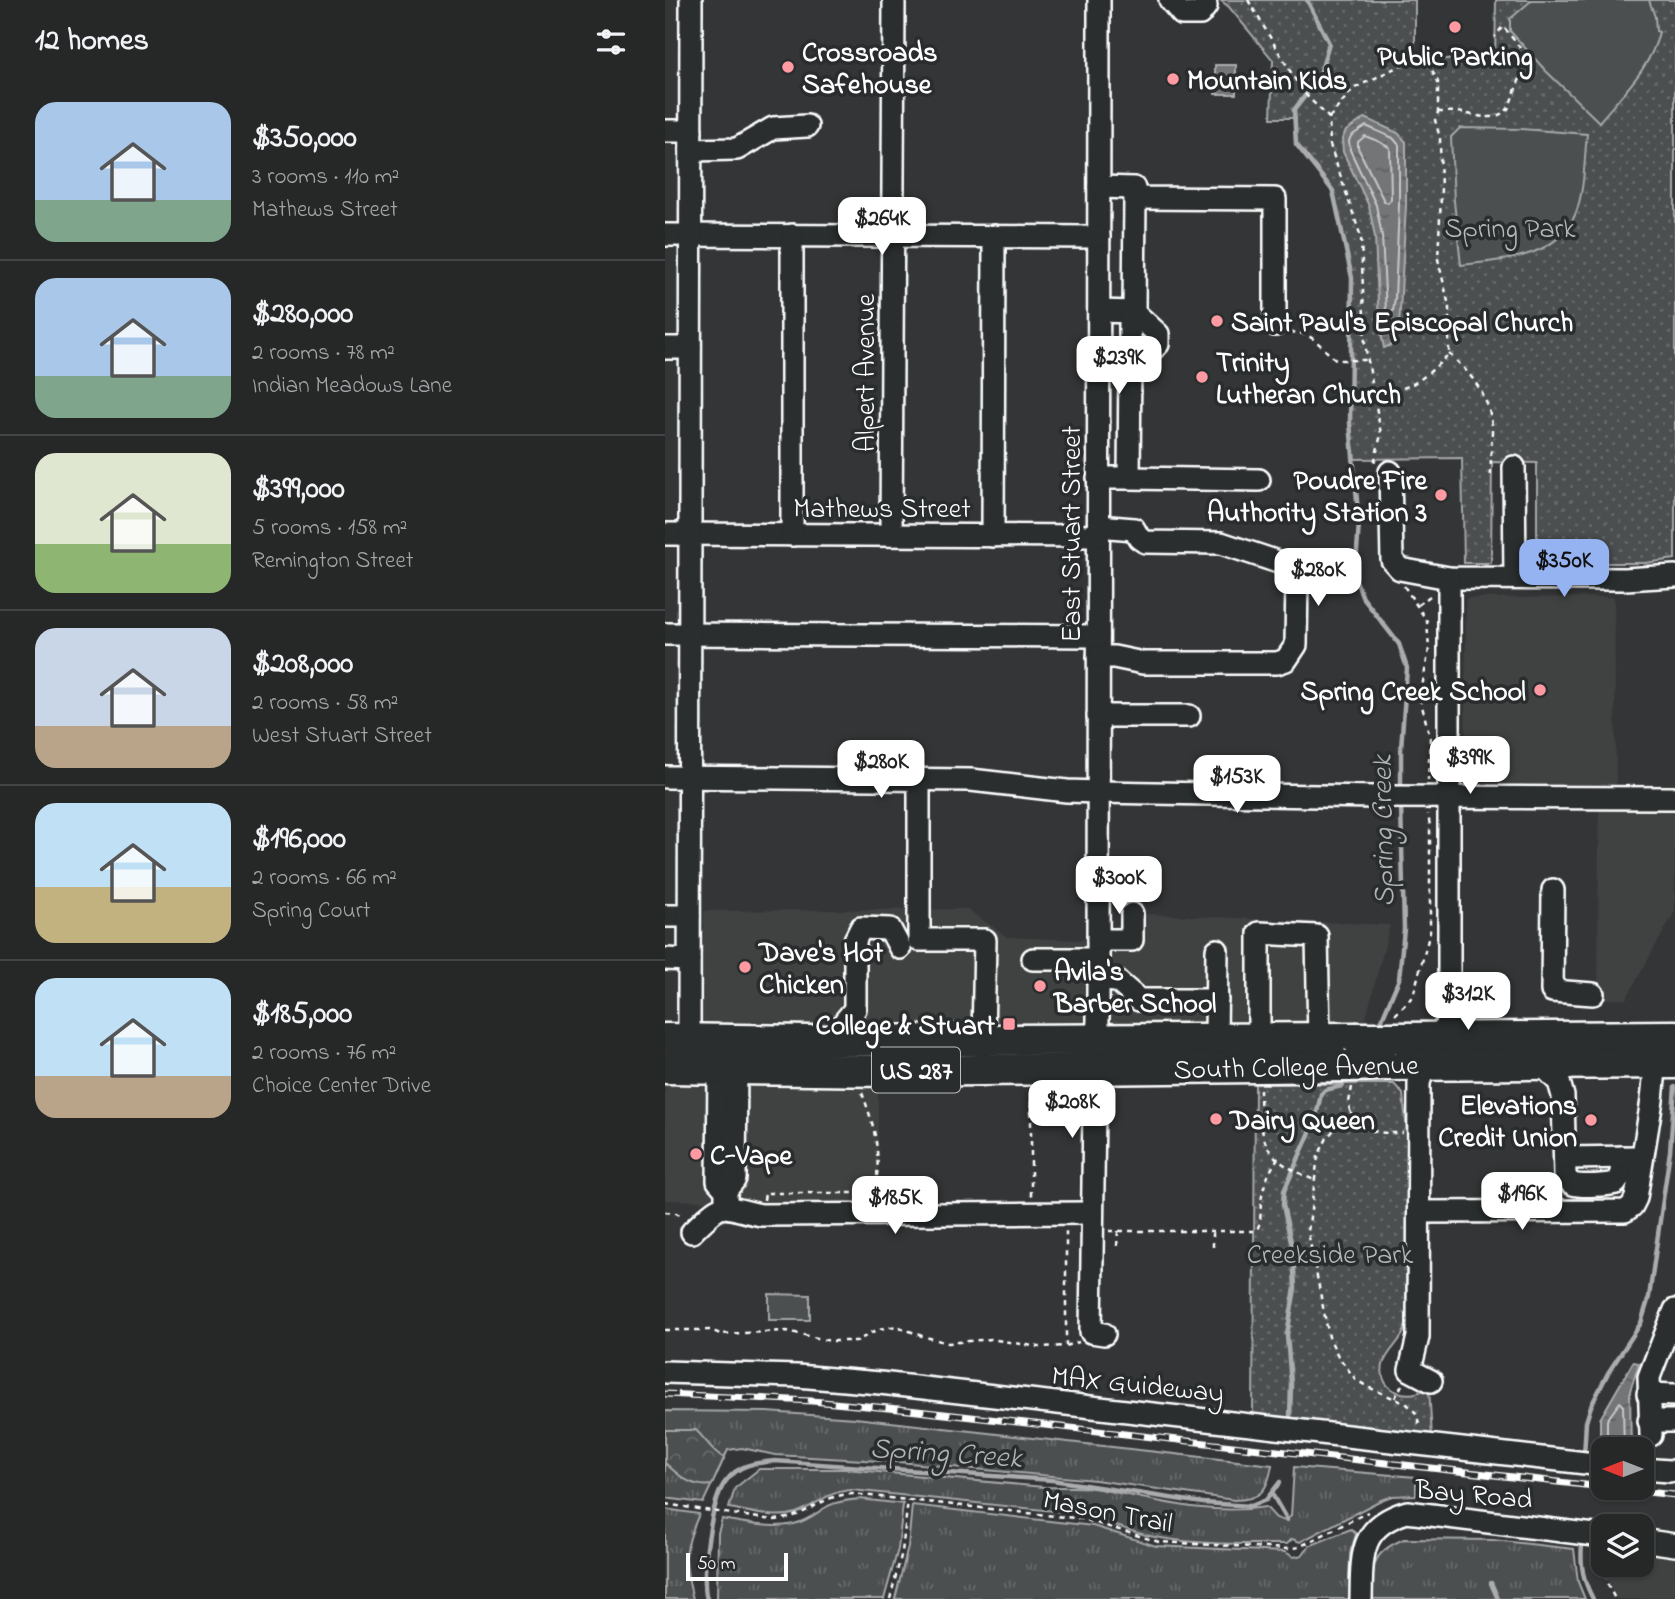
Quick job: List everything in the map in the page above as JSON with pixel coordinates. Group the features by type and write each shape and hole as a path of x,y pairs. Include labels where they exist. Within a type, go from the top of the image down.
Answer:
{"highway":[{"name":"South College Avenue","path":"665,1069 888,1071 1096,1054 1216,1040 1259,1039 1355,1038 1391,1042 1441,1038 1666,1049"},
{"name":"South College Avenue","path":"673,1045 767,1040 983,1040 1096,1054 1350,1074 1391,1042"},
{"path":"727,1069 728,1058 759,1052 767,1040"},
{"name":"South College Avenue","path":"1391,1042 1424,1065 1540,1063 1666,1049"}],"street":[{"path":"673,1045 689,960 691,0"},
{"name":"Alpert Avenue","path":"891,535 894,0"},
{"name":"East Stuart Street","path":"1099,0 1096,1054 1098,1222 1091,1332 1104,1334"},
{"path":"1170,0 1182,14 1200,14 1206,6 1205,0"},
{"path":"665,131 691,141 737,149 773,128 807,126"},
{"path":"1099,187 1134,188 1134,312 1130,324 1129,478"},
{"path":"1135,198 1275,199 1274,330"},
{"path":"665,235 1099,237"},
{"path":"792,235 792,535"},
{"path":"993,536 994,236"},
{"path":"1099,311 1134,312"},
{"path":"665,348 690,348"},
{"path":"1514,467 1515,578"},
{"path":"1382,470 1392,560 1400,569 1449,578 1625,579 1675,576"},
{"path":"1098,478 1259,480"},
{"name":"Mathews Street","path":"665,534 993,536 1129,527 1145,542 1221,543 1288,566 1297,578 1296,645 1286,660 1277,663 1143,663 1115,657 1098,647"},
{"path":"1431,1381 1410,1370 1418,1337 1419,1083 1424,1065 1441,1038 1449,1017 1449,578"},
{"path":"665,634 1098,647"},
{"path":"1098,716 1189,716"},
{"path":"665,777 971,779 1067,791 1098,792 1376,797 1675,798"},
{"path":"919,779 919,940 985,940 983,1040"},
{"path":"1553,890 1552,991 1593,994"},
{"path":"1033,958 1098,949 1132,940 1132,915"},
{"path":"665,916 689,916"},
{"path":"845,1021 855,1009 855,940 861,929 890,929 900,948"},
{"path":"1259,1039 1259,933 1317,936 1319,1039"},
{"path":"1216,1040 1217,950"},
{"path":"665,959 689,960"},
{"path":"1098,980 1117,981 1139,1000 1217,1000"},
{"path":"1540,1063 1559,1082 1563,1096 1565,1176 1573,1184 1608,1185 1619,1179 1632,1157 1666,1049"},
{"path":"690,1227 726,1198 736,1180 727,1069"},
{"path":"1420,1212 1625,1210 1632,1206 1636,1198 1632,1157"},
{"path":"726,1198 761,1215 1098,1222"},
{"path":"1675,1310 1664,1365 1649,1377 1648,1394 1650,1428 1675,1422"},
{"name":"MAX Guideway","path":"665,1371 797,1376 880,1383 1591,1464"},
{"path":"1648,1394 1675,1395"},
{"path":"1654,1469 1673,1470"},
{"name":"Bay Road","path":"1361,1599 1361,1565 1366,1543 1373,1529 1390,1517 1407,1512 1591,1534"},
{"path":"1654,1542 1675,1545"}],"path":[{"path":"1248,0 1301,91 1329,118"},
{"path":"1438,112 1462,112 1487,118 1504,113 1508,109 1528,58 1503,26 1495,37"},
{"path":"1382,470 1381,434 1366,360 1361,237 1330,145 1329,118 1353,89 1417,57 1431,68 1438,82 1438,112 1435,120 1440,138 1441,205 1438,259 1449,306 1449,354 1474,379 1489,414 1492,428 1491,478"},
{"path":"1242,332 1274,330 1304,333 1342,361 1366,360"},
{"path":"1373,396 1398,391 1421,380 1449,354"},
{"path":"1403,586 1427,621 1429,649 1420,698 1430,738 1428,775"},
{"path":"1417,605 1430,596"},
{"path":"1391,1042 1413,996 1430,932 1428,816"},
{"path":"1350,1074 1350,1111 1355,1120 1370,1131 1420,1132"},
{"path":"1260,1082 1260,1130 1263,1142 1269,1151 1283,1162 1314,1180"},
{"path":"861,1090 878,1140 874,1196 877,1206"},
{"path":"1031,1090 1031,1200"},
{"path":"1350,1111 1327,1138 1318,1156 1308,1237 1329,1337 1338,1356 1356,1380 1407,1404 1416,1413 1420,1428"},
{"path":"1098,1222 1118,1231 1250,1231 1259,1228 1265,1182 1278,1158"},
{"path":"762,1206 765,1193 872,1193 874,1196"},
{"path":"665,1212 676,1213 690,1227"},
{"path":"665,1330 711,1331 720,1334 787,1331 830,1340 856,1340 878,1329 897,1326 948,1343 991,1339 1039,1347 1066,1346 1066,1227"},
{"path":"1117,1246 1118,1231"},
{"path":"1213,1231 1213,1247"},
{"name":"Mason Trail","path":"665,1504 772,1520 804,1514 825,1500 844,1494 1083,1519 1159,1542 1289,1549 1299,1547 1368,1511"},
{"path":"890,1599 902,1552 908,1500"},
{"path":"1606,1577 1615,1599"}],"shaded area":[{"name":"Spring Creek School","path":"1614,597 1616,785 1465,783 1466,598"},
{"path":"1599,808 1675,808 1675,911 1626,999 1598,999"},
{"path":"967,909 1007,937 1080,940 1147,914 1390,925 1364,1026 701,1026 704,911"},
{"path":"665,1081 878,1082 878,1205 665,1200"},
{"path":"1654,1550 1675,1553 1675,1599 1617,1599 1607,1577 1654,1577"}],"green space":[{"name":"Spring Park","path":"1220,0 1415,0 1415,59 1495,59 1496,0 1675,0 1675,559 1645,563 1537,563 1537,463 1492,462 1491,563 1464,563 1462,458 1355,459 1350,423 1352,279 1333,189 1296,143 1296,118 1271,118 1273,60 1229,7"},
{"path":"1532,0 1649,0 1655,17 1656,31 1659,32 1655,45 1635,80 1599,122 1546,71 1510,31 1510,19"},
{"path":"1460,128 1587,134 1578,206 1566,230 1555,241 1526,255 1461,265 1451,137"},
{"name":"Creekside Park","path":"1255,1084 1394,1084 1403,1094 1408,1143 1406,1326 1385,1360 1383,1375 1385,1382 1397,1392 1413,1393 1429,1387 1432,1437 1253,1418"},
{"path":"769,1294 810,1295 810,1320 769,1320"},
{"path":"665,1411 767,1412 855,1418 1272,1465 1262,1492 1251,1498 1234,1500 1095,1480 898,1462 775,1455 742,1448 728,1450 703,1503 665,1498"},
{"path":"665,1430 696,1430 724,1458 712,1485 692,1483 665,1463"},
{"path":"1294,1467 1416,1477 1416,1495 1392,1496 1381,1500 1300,1542 1292,1539 1287,1544 1221,1544 1171,1540 1137,1533 1082,1514 852,1490 835,1493 804,1510 788,1515 729,1508 735,1488 759,1469 845,1469 1044,1487 1092,1488 1161,1502 1223,1510 1266,1507 1276,1518 1285,1521 1291,1516"},
{"path":"860,1499 903,1504 898,1549 884,1599 717,1599 718,1533 722,1519 758,1525 794,1524 832,1504"},
{"path":"912,1505 1093,1526 1156,1546 1285,1552 1294,1557 1302,1555 1309,1546 1351,1529 1356,1534 1350,1554 1349,1599 895,1599 908,1547"},
{"path":"665,1509 699,1514 686,1556 693,1599 665,1599"},
{"path":"1404,1539 1493,1540 1574,1549 1578,1582 1585,1599 1372,1599 1374,1569 1379,1555"}],"water":[{"path":"1215,65 1236,65 1236,94 1215,94"},
{"path":"1365,118 1398,133 1406,142 1406,206 1399,328 1395,343 1384,348 1379,323 1375,237 1369,206 1343,152 1342,139 1346,131"},
{"path":"1633,1362 1639,1363 1630,1391 1631,1437 1600,1437 1600,1419"}],"waterway":[{"name":"Spring Creek","path":"1307,0 1329,43 1319,78 1294,110 1296,144 1333,191 1352,278 1350,423 1359,523 1355,578 1363,598 1399,644 1407,668 1401,748 1401,792"},
{"name":"Spring Creek","path":"1379,1026 1399,979 1404,929 1401,804"},
{"name":"Spring Creek","path":"1290,1418 1291,1384 1287,1335 1295,1288 1293,1251 1283,1205 1284,1191 1315,1121 1321,1094 1325,1090 1342,1086 1348,1078"},
{"path":"1584,1456 1586,1422 1591,1406 1608,1373 1641,1323 1649,1297 1670,1151 1675,1087"},
{"name":"Spring Creek","path":"707,1599 706,1557 716,1504 731,1475 754,1464 775,1461 1052,1480 1203,1503 1251,1506 1266,1500 1280,1482"},
{"path":"1272,1494 1287,1520"},
{"path":"1582,1544 1583,1573 1593,1599"},
{"path":"1491,1583 1498,1599"}],"railway":[{"path":"665,1394 812,1401 899,1409 1591,1486"},
{"path":"1654,1493 1675,1495"}],"place":[{"name":"Public Parking","path":"1455,27"},
{"name":"Crossroads Safehouse","path":"788,67"},
{"name":"Mountain Kids","path":"1173,79"},
{"name":"Saint Paul's Episcopal Church","path":"1217,321"},
{"name":"Trinity Lutheran Church","path":"1202,377"},
{"name":"Poudre Fire Authority Station 3","path":"1441,495"},
{"name":"Spring Creek School","path":"1540,690"},
{"name":"Dave's Hot Chicken","path":"745,967"},
{"name":"Avila's Barber School","path":"1040,986"},
{"name":"College & Stuart","path":"1009,1024"},
{"name":"Dairy Queen","path":"1216,1119"},
{"name":"Elevations Credit Union","path":"1591,1120"},
{"name":"C-Vape","path":"696,1154"}]}
